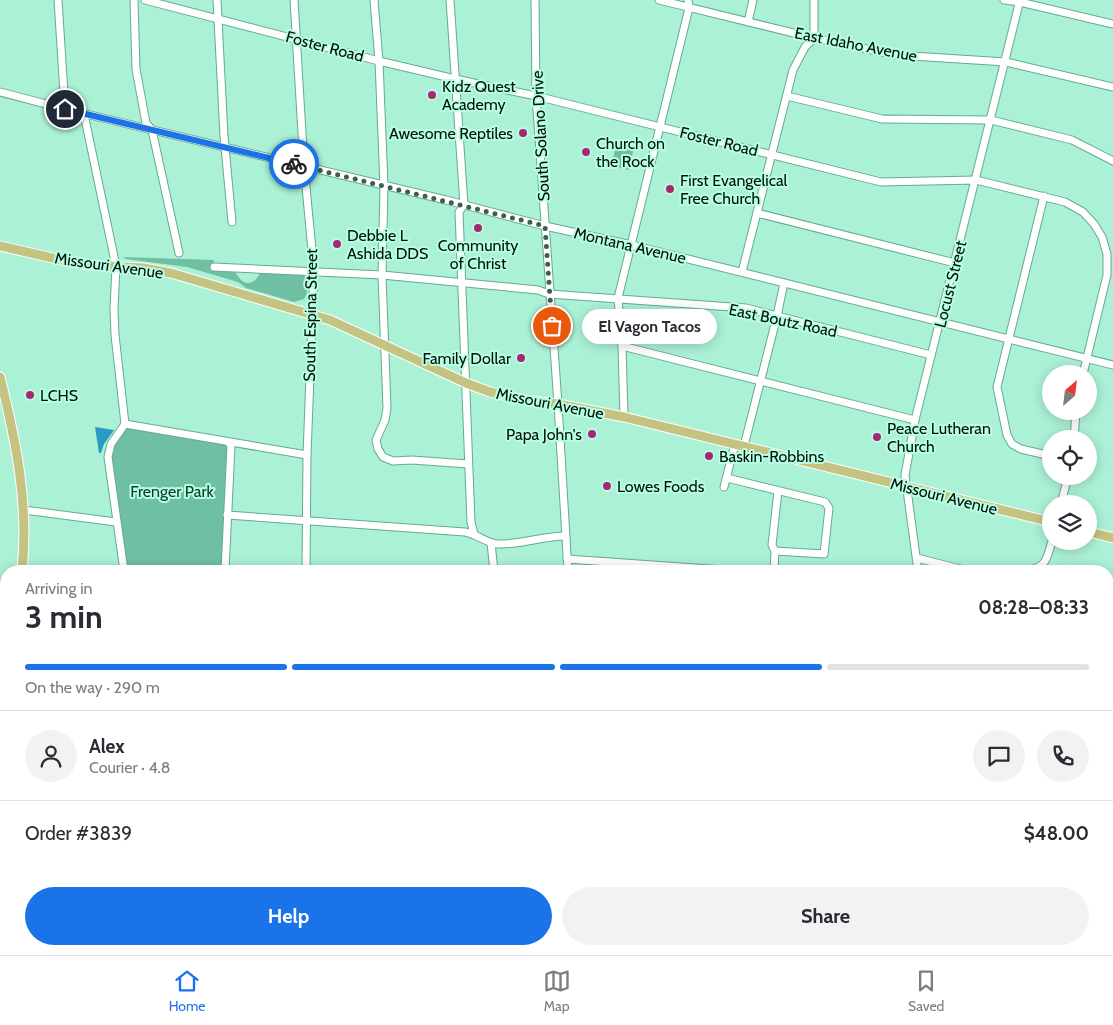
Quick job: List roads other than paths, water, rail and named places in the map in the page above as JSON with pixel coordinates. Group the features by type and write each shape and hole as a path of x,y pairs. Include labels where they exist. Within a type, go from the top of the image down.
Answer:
{"main road":[{"name":"Missouri Avenue","path":"0,246 89,265 143,268 171,273 312,314 349,328 466,383 510,397 624,417 1042,520"},
{"path":"0,377 17,448 24,510 22,565"},
{"path":"1097,534 1113,538"}],"street":[{"path":"58,0 65,109"},
{"path":"134,0 136,69 146,124 152,130 179,253"},
{"name":"Foster Road","path":"145,0 380,61 536,96 881,182 976,180 1065,202 1083,212 1097,228 1105,246 1108,263 1107,275 1085,365"},
{"path":"216,0 232,222"},
{"name":"South Espina Street","path":"294,0 304,166 314,271 306,565"},
{"path":"374,0 380,61 384,186 382,275 387,408 385,420 376,440 381,454 388,460 468,464"},
{"path":"450,0 464,205 459,212 461,283 471,522 474,534"},
{"name":"South Solano Drive","path":"535,0 536,96 568,565"},
{"name":"East Idaho Avenue","path":"659,0 688,4 748,22 896,55 1006,62 1113,87"},
{"path":"748,22 753,0"},
{"path":"742,272 793,70 805,48 814,38 814,0"},
{"path":"1004,0 1020,1 1113,24"},
{"name":"Locust Street","path":"918,565 905,475 915,420 1020,1"},
{"path":"624,417 622,346 618,298 688,4"},
{"name":"Montana Avenue","path":"0,92 545,226 632,245 1113,365"},
{"path":"787,96 882,119 991,120 1072,140 1113,161"},
{"path":"84,114 116,266 115,335 125,424 111,444 108,457 123,565"},
{"path":"1042,454 1018,448 1012,444 1007,435 997,386 1044,196"},
{"path":"757,213 955,263"},
{"name":"East Boutz Road","path":"214,267 382,275 538,290 549,294 746,308 931,355"},
{"path":"744,446 784,283"},
{"path":"622,346 915,420"},
{"path":"125,424 308,455"},
{"path":"225,565 231,446 229,443"},
{"path":"724,486 734,444"},
{"path":"727,478 825,502 829,508 824,554 775,551"},
{"path":"774,565 775,551 772,545 778,491"},
{"path":"24,510 116,522"},
{"path":"227,515 474,534 491,543 500,544 565,536"},
{"path":"491,543 493,565"},
{"path":"1042,565 1049,550"},
{"path":"917,558 944,565"},
{"path":"567,559 652,565"}],"water":[{"path":"95,427 114,430 104,444 101,453 99,453"}],"place":[{"name":"Kidz Quest Academy","path":"432,95"},
{"name":"Awesome Reptiles","path":"523,133"},
{"name":"Church on the Rock","path":"586,152"},
{"name":"First Evangelical Free Church","path":"670,189"},
{"name":"Community of Christ","path":"478,228"},
{"name":"Debbie L Ashida DDS","path":"337,244"},
{"name":"El Vagon Tacos","path":"552,326"},
{"name":"Family Dollar","path":"521,358"},
{"name":"LCHS","path":"30,395"},
{"name":"Papa John's","path":"592,434"},
{"name":"Peace Lutheran Church","path":"877,437"},
{"name":"Baskin-Robbins","path":"709,456"},
{"name":"Lowes Foods","path":"607,486"}],"park label":[{"name":"Frenger Park","path":"172,491"}]}
